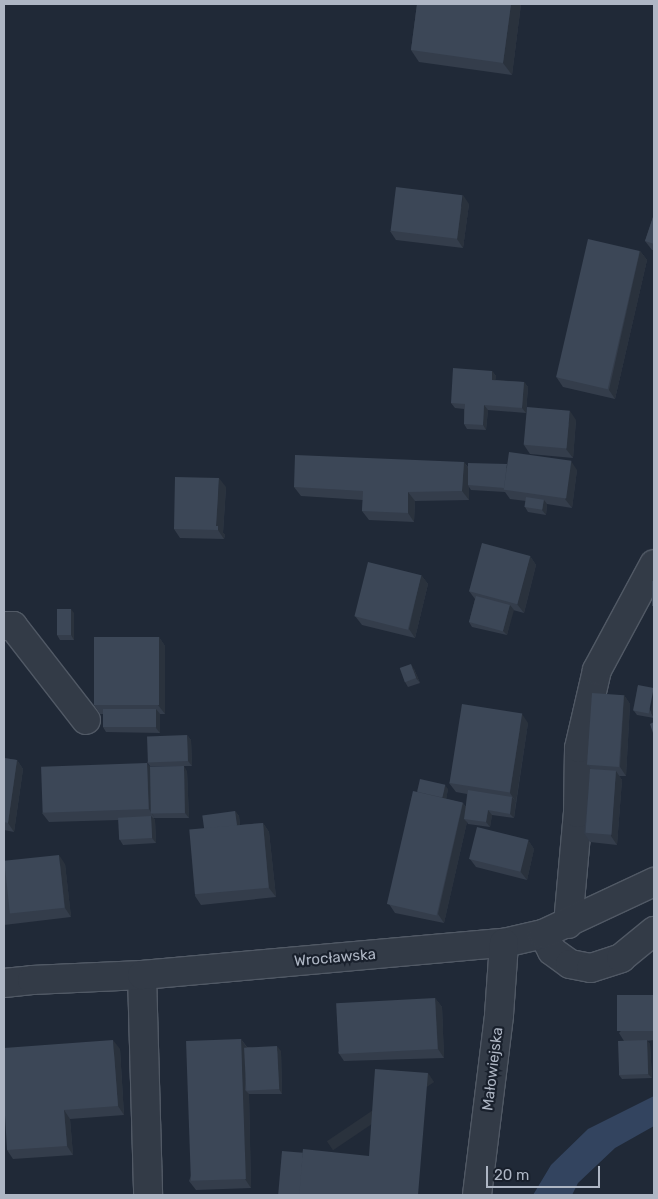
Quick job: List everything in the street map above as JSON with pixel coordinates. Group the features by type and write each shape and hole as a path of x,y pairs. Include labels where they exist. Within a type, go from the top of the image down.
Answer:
{"street":[{"path":"568,924 578,812 579,748 597,670 654,564"},
{"path":"8,626 86,720"},
{"name":"Wrocławska","path":"4,983 142,975 504,943 543,934 568,924 654,882"},
{"path":"543,934 552,951 570,964 591,968 621,958 654,931"},
{"name":"Małowiejska","path":"477,1195 499,1015 504,943"},
{"path":"142,975 148,1195"}],"water":[{"path":"654,1096 654,1126 615,1148 578,1183 572,1195 533,1195 551,1165 588,1129"}],"building":[{"path":"417,4 511,4 503,63 411,50"},
{"path":"396,187 463,195 457,239 391,231"},
{"path":"654,214 654,244 645,241"},
{"path":"588,239 640,251 608,389 556,377"},
{"path":"453,368 492,371 492,380 524,382 522,408 484,405 483,425 464,424 465,404 451,403"},
{"path":"527,407 570,411 567,449 524,445"},
{"path":"509,452 571,461 566,498 504,490"},
{"path":"295,455 464,462 462,491 408,492 408,513 362,511 363,491 294,487"},
{"path":"468,463 507,464 504,488 468,485"},
{"path":"175,477 219,478 216,526 218,526 218,530 174,529"},
{"path":"526,497 544,500 542,510 524,507"},
{"path":"482,543 530,556 517,604 469,591"},
{"path":"368,562 421,575 408,630 354,616"},
{"path":"652,581 654,581 654,606 652,606"},
{"path":"476,596 510,605 503,631 469,622"},
{"path":"57,609 71,609 71,635 57,635"},
{"path":"94,637 159,637 159,705 94,705"},
{"path":"411,664 416,678 405,682 400,668"},
{"path":"638,685 654,688 649,714 633,711"},
{"path":"592,693 624,695 619,767 587,765"},
{"path":"462,704 522,714 510,793 449,783"},
{"path":"103,709 156,709 156,727 103,727"},
{"path":"654,722 654,736 650,724"},
{"path":"187,735 188,761 148,762 147,736"},
{"path":"4,758 17,760 8,823 4,822"},
{"path":"147,763 149,809 43,813 41,767"},
{"path":"184,766 185,813 151,814 150,767"},
{"path":"590,769 616,771 611,835 586,833"},
{"path":"420,779 445,785 442,798 417,792"},
{"path":"468,790 512,797 510,814 488,810 486,822 464,819"},
{"path":"413,791 463,802 437,915 387,904"},
{"path":"235,811 237,826 204,830 202,816"},
{"path":"151,816 152,838 119,840 118,818"},
{"path":"263,823 269,888 195,894 189,829"},
{"path":"477,827 528,840 520,872 469,859"},
{"path":"59,855 65,908 10,913 4,861"},
{"path":"617,995 654,995 654,1031 617,1031"},
{"path":"435,998 438,1049 339,1054 336,1003"},
{"path":"241,1039 246,1179 191,1181 186,1041"},
{"path":"113,1040 118,1106 64,1110 67,1146 7,1150 4,1048"},
{"path":"647,1040 648,1074 619,1075 618,1041"},
{"path":"277,1046 279,1089 246,1091 244,1048"},
{"path":"375,1069 428,1073 418,1195 298,1195 303,1149 369,1156"},
{"path":"282,1151 303,1153 299,1195 278,1195"}]}
